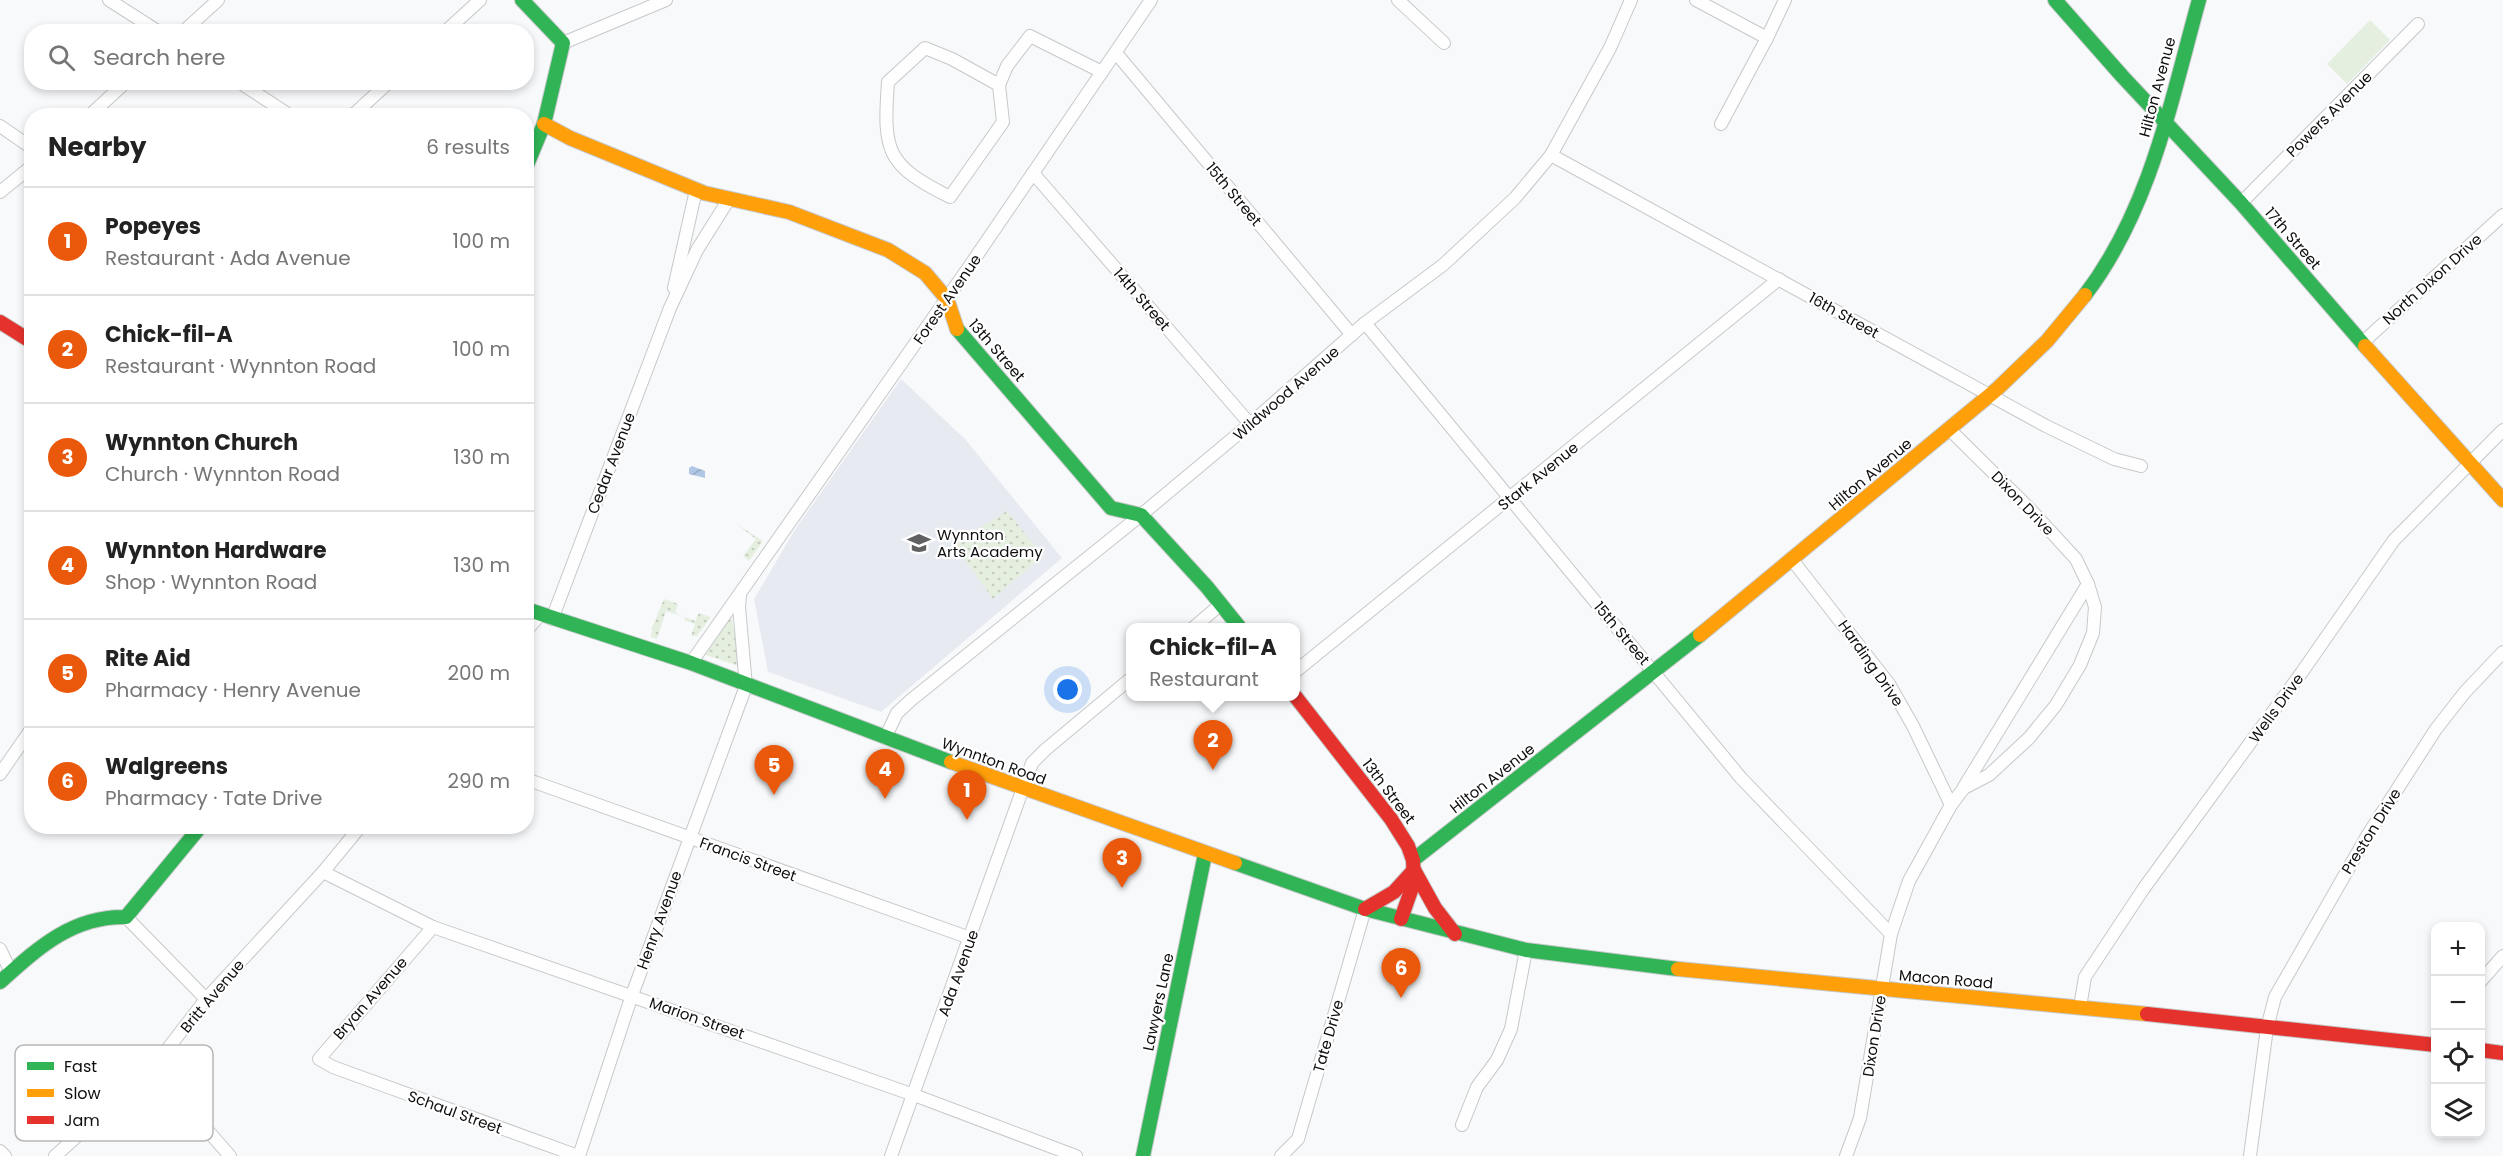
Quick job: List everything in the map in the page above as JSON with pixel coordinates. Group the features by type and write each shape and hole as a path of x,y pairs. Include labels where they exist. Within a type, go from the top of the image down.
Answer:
{"main road":[{"path":"522,0 563,43 544,124 534,148"},
{"name":"17th Street","path":"2055,0 2164,123 2241,203 2361,343 2503,500"},
{"name":"Hilton Avenue","path":"1365,909 1394,892 1413,865 1793,561 1989,396 2046,343 2093,285 2111,254 2140,193 2153,162 2199,0"},
{"name":"13th Street","path":"544,124 570,138 696,190 789,212 888,250 925,273 947,299 955,327 1111,508 1141,515"},
{"path":"0,322 24,337"},
{"path":"1141,515 1237,623"},
{"name":"Wynnton Road","path":"534,612 691,663 885,738 1205,854 1365,909 1455,934"},
{"name":"13th Street","path":"1299,701 1401,833 1413,865 1435,908 1455,934"},
{"path":"0,982 38,947 73,928 102,917 126,917 194,834"},
{"name":"Lawyers Lane","path":"1143,1156 1205,854"},
{"path":"1401,920 1414,882 1413,865"},
{"name":"Macon Road","path":"1455,934 1526,951 1610,963 2080,1007 2431,1044"},
{"path":"2485,1051 2503,1053"}],"street":[{"path":"110,0 147,24"},
{"path":"192,24 218,0"},
{"path":"454,24 480,0"},
{"path":"563,43 666,0"},
{"name":"Forest Avenue","path":"691,663 947,299 1151,0"},
{"path":"1398,0 1444,43"},
{"name":"Wildwood Avenue","path":"885,738 897,713 910,700 1141,515 1250,424 1365,323 1444,264 1515,198 1551,155 1610,48 1631,0"},
{"path":"1696,0 1767,38"},
{"path":"1721,124 1785,0"},
{"name":"Powers Avenue","path":"2241,203 2418,24"},
{"path":"999,85 952,59 926,48 888,82 888,146 897,162 919,182 950,197 1003,122 999,85 1007,66 1030,36 1102,72"},
{"name":"15th Street","path":"1116,53 1352,335"},
{"path":"98,108 117,90"},
{"path":"251,90 279,108"},
{"path":"361,108 380,90"},
{"path":"0,126 24,142"},
{"name":"16th Street","path":"1551,155 1989,396 2114,459 2141,466"},
{"path":"0,192 24,172"},
{"name":"14th Street","path":"1033,173 1250,424"},
{"path":"670,308 696,190"},
{"path":"670,308 697,250 729,199"},
{"name":"North Dixon Drive","path":"2361,343 2503,215"},
{"name":"Stark Avenue","path":"1300,668 1779,279"},
{"name":"Cedar Avenue","path":"546,617 670,308"},
{"name":"15th Street","path":"1365,323 1741,778 1891,933"},
{"name":"Dixon Drive","path":"1949,429 2076,558 2088,584 2095,608 2093,633 2080,665 2056,705 2029,738 1989,775 1964,788"},
{"name":"Wells Drive","path":"2080,1007 2085,977 2144,888 2302,672 2394,540 2503,430"},
{"name":"Harding Drive","path":"1793,561 1889,684 1913,726 1951,805"},
{"name":"Dixon Drive","path":"1846,1156 1860,1118 1891,933 1909,881 1951,805 1964,788 2088,584"},
{"path":"740,596 739,607 747,686"},
{"path":"1197,623 1221,604"},
{"path":"534,625 546,617"},
{"name":"Preston Drive","path":"2250,1156 2267,1028 2276,997 2367,836 2436,729 2465,692 2503,652"},
{"path":"1023,789 1032,763 1126,683"},
{"name":"Henry Avenue","path":"578,1156 688,838 747,686"},
{"path":"0,774 24,740"},
{"name":"Francis Street","path":"534,782 970,938"},
{"name":"Ada Avenue","path":"891,1156 1023,789"},
{"name":"Britt Avenue","path":"171,1045 206,999 323,872 354,834"},
{"name":"Marion Street","path":"323,872 433,927 914,1095 1076,1156"},
{"name":"Tate Drive","path":"1281,1156 1298,1139 1365,909"},
{"path":"126,917 206,999"},
{"name":"Bryan Avenue","path":"333,1067 319,1059 433,927"},
{"path":"0,950 11,972"},
{"path":"1462,1125 1477,1087 1497,1060 1511,1029 1526,951"},
{"path":"2485,977 2503,956"},
{"name":"Schaul Street","path":"333,1067 578,1156"},
{"path":"213,1137 230,1156"},
{"name":"Britt Avenue","path":"55,1156 72,1141"},
{"path":"0,1151 5,1156"}],"shaded area":[{"name":"Wynnton Arts Academy","path":"901,379 965,439 1062,558 881,712 768,672 754,599 796,528"}],"green space":[{"path":"2370,20 2390,40 2347,84 2327,64"},
{"path":"1007,511 1043,556 993,599 953,544"},
{"path":"735,523 763,541 749,561 743,556 756,539"},
{"path":"664,599 678,604 675,613 685,617 666,611 657,639 651,637 652,628"},
{"path":"699,613 711,617 697,636 691,636 695,624 684,620 685,617 695,621"},
{"path":"731,616 738,649 739,666 703,654"}],"water":[{"path":"692,466 705,471 705,478 689,474 689,468"}],"traffic: fast":[{"path":"522,0 563,43 544,124 534,148"},
{"path":"2055,0 2122,76 2241,203 2365,346"},
{"path":"2085,295 2107,262 2142,191 2168,115 2199,0"},
{"path":"957,329 1111,508 1141,515 1207,587 1236,623"},
{"path":"534,612 691,663 951,762"},
{"path":"1413,860 1700,635"},
{"path":"0,982 42,946 72,928 107,918 126,917 194,834"},
{"path":"1143,1156 1205,854"},
{"path":"1235,863 1365,909 1526,950 1678,969"}],"traffic: slow":[{"path":"544,124 570,138 704,193 789,212 888,250 925,273 947,299 957,329"},
{"path":"1700,635 1996,390 2047,341 2085,295"},
{"path":"2365,346 2503,500"},
{"path":"951,762 1235,863"},
{"path":"1678,969 2147,1014"}],"traffic: jam":[{"path":"0,322 24,337"},
{"path":"1299,701 1391,819 1408,846 1413,860 1414,882 1401,919"},
{"path":"1365,909 1394,892 1414,870 1435,908 1455,934"},
{"path":"2147,1014 2431,1044"},
{"path":"2485,1051 2503,1053"}],"place":[{"name":"Wynnton Arts Academy","path":"919,543"},
{"name":"Chick-fil-A","path":"1213,770"},
{"name":"Rite Aid","path":"774,795"},
{"name":"Wynnton Hardware","path":"885,799"},
{"name":"Popeyes","path":"967,820"},
{"name":"Wynnton Church","path":"1122,888"},
{"name":"Walgreens","path":"1401,998"}]}
